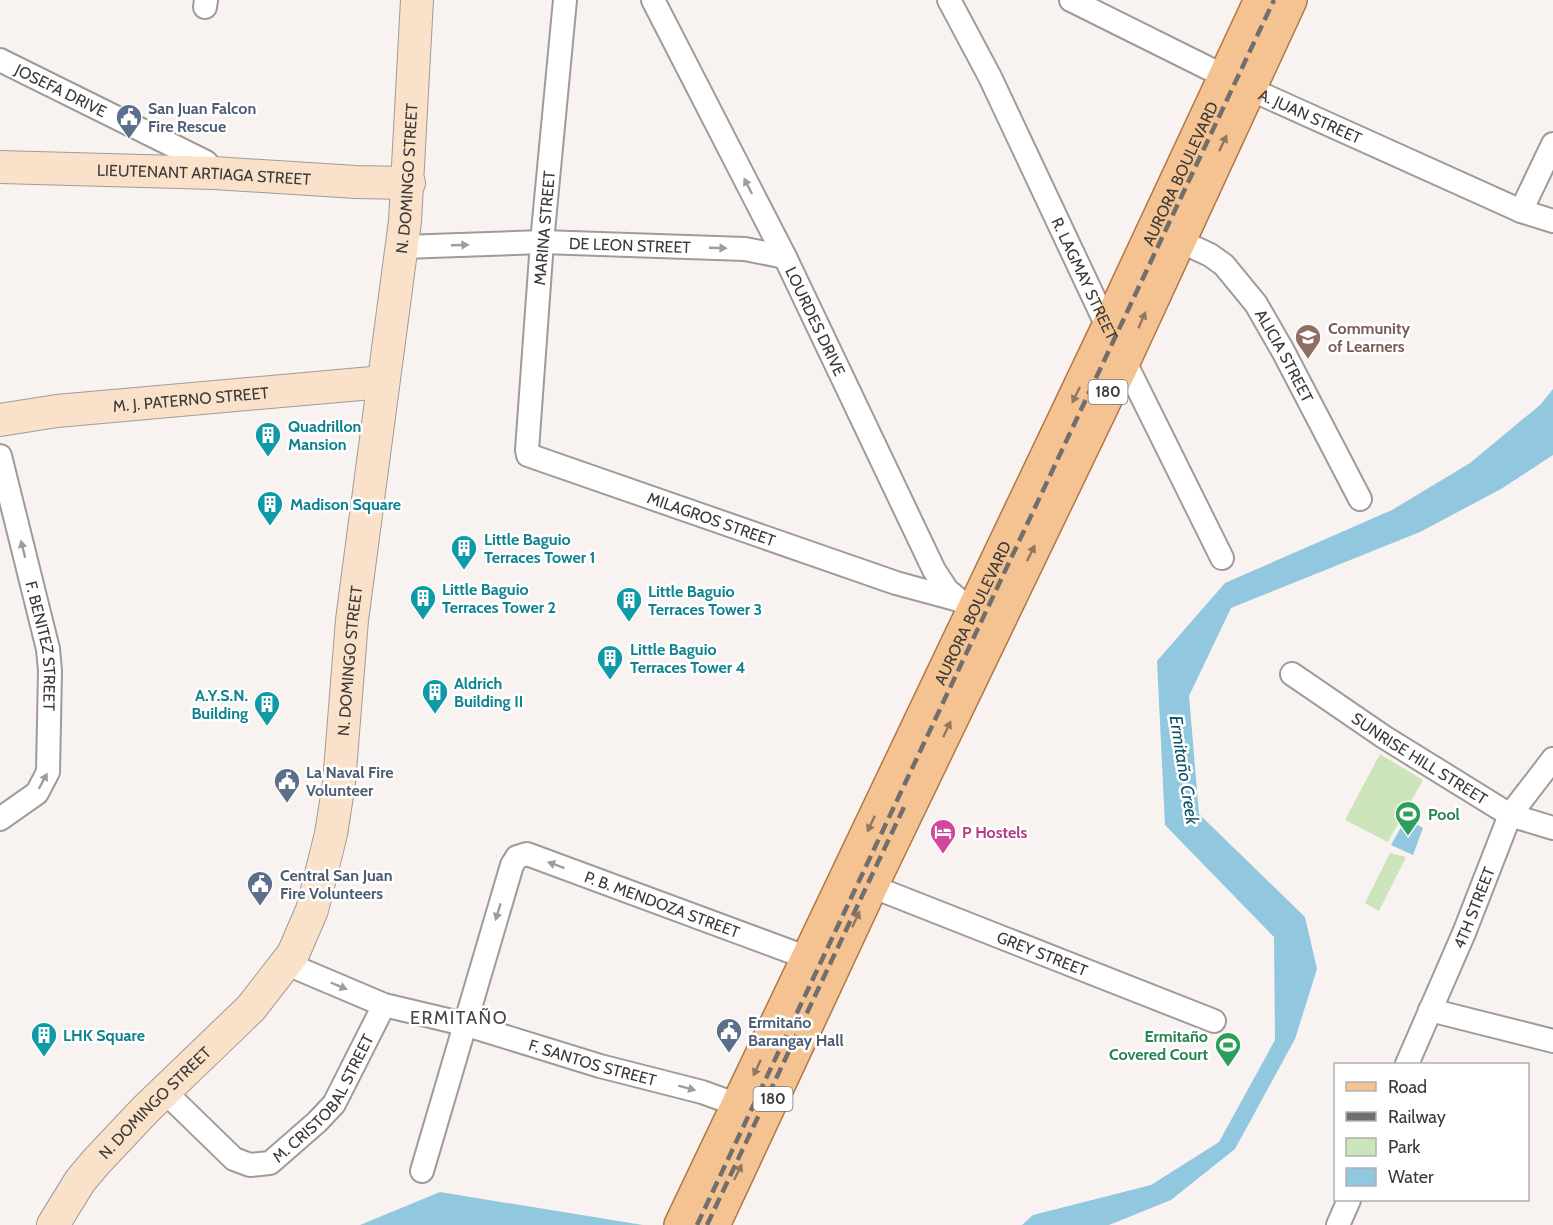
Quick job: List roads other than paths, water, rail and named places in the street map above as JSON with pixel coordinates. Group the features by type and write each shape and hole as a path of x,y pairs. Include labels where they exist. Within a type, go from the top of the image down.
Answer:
{"main road":[{"name":"N. DOMINGO STREET","path":"53,1225 80,1181 96,1162 164,1091 250,1008 293,954 312,910 331,834 340,771 352,620 402,247 409,183 417,0"},
{"name":"AURORA BOULEVARD","path":"976,608 1124,360 1178,240 1236,82 1261,0"},
{"name":"AURORA BOULEVARD","path":"681,1225 752,1111 871,886 909,776 976,608 1108,328 1236,82 1290,0"},
{"name":"LIEUTENANT ARTIAGA STREET","path":"0,167 214,173 409,183"},
{"name":"M. J. PATERNO STREET","path":"0,420 57,411 383,382"},
{"name":"AURORA BOULEVARD","path":"713,1225 808,958 909,776"}],"street":[{"name":"MARINA STREET","path":"528,455 542,242 565,0"},
{"name":"LOURDES DRIVE","path":"653,0 785,257 934,570 976,608"},
{"name":"R. LAGMAY STREET","path":"950,0 990,77 1108,328 1222,558"},
{"name":"A. JUAN STREET","path":"1071,0 1236,82 1521,211 1553,221"},
{"name":"JOSEFA DRIVE","path":"0,60 206,162 214,173"},
{"path":"1521,211 1553,144"},
{"name":"ALICIA STREET","path":"1178,240 1210,255 1224,265 1256,304 1360,499"},
{"name":"DE LEON STREET","path":"402,247 542,242 746,249 785,257"},
{"name":"MILAGROS STREET","path":"528,455 896,583 976,608"},
{"name":"F. BENITEZ STREET","path":"0,456 48,649 50,671 48,772 37,793 0,819"},
{"path":"896,583 909,582 934,570"},
{"name":"SUNRISE HILL STREET","path":"1292,674 1384,737 1510,814 1553,828"},
{"name":"4TH STREET","path":"1408,1063 1464,933 1510,814 1553,759"},
{"name":"P. B. MENDOZA STREET","path":"464,1024 512,865 517,857 527,854 808,958"},
{"name":"GREY STREET","path":"871,886 1214,1021"},
{"name":"F. SANTOS STREET","path":"285,963 384,1005 464,1024 600,1066 702,1092 752,1111"},
{"name":"M. CRISTOBAL STREET","path":"164,1091 234,1159 250,1165 270,1163 334,1104 384,1005"},
{"path":"1430,1010 1553,1041"},
{"path":"422,1171 464,1024"},
{"path":"1338,1225 1349,1201"}],"water":[{"name":"Ermitaño Creek","path":"1553,389 1553,455 1501,489 1420,532 1231,608 1189,696 1199,814 1305,917 1317,969 1295,1039 1235,1149 1171,1200 1109,1225 1022,1225 1033,1215 1151,1185 1219,1142 1275,1040 1274,937 1165,825 1157,661 1225,583 1392,510 1470,463 1540,405"},
{"name":"Pool","path":"1406,818 1423,828 1413,855 1391,845"},
{"path":"440,1192 643,1225 360,1225"}],"railway":[{"path":"697,1225 1274,0"},
{"path":"707,1225 904,807"}],"place":[{"name":"San Juan Falcon Fire Rescue","path":"129,140"},
{"name":"Community of Learners","path":"1308,360"},
{"name":"Quadrillon Mansion","path":"268,458"},
{"name":"Madison Square","path":"270,527"},
{"name":"Little Baguio Terraces Tower 1","path":"464,571"},
{"name":"Little Baguio Terraces Tower 2","path":"423,621"},
{"name":"Little Baguio Terraces Tower 3","path":"629,623"},
{"name":"Little Baguio Terraces Tower 4","path":"610,681"},
{"name":"Aldrich Building II","path":"435,715"},
{"name":"A.Y.S.N. Building","path":"267,727"},
{"name":"La Naval Fire Volunteer","path":"287,804"},
{"name":"Pool","path":"1408,837"},
{"name":"P Hostels","path":"943,855"},
{"name":"Central San Juan Fire Volunteers","path":"260,907"},
{"name":"Ermitaño Barangay Hall","path":"729,1054"},
{"name":"LHK Square","path":"44,1058"},
{"name":"Ermitaño Covered Court","path":"1228,1068"}],"district":[{"name":"ERMITAÑO","path":"459,1018"}]}
